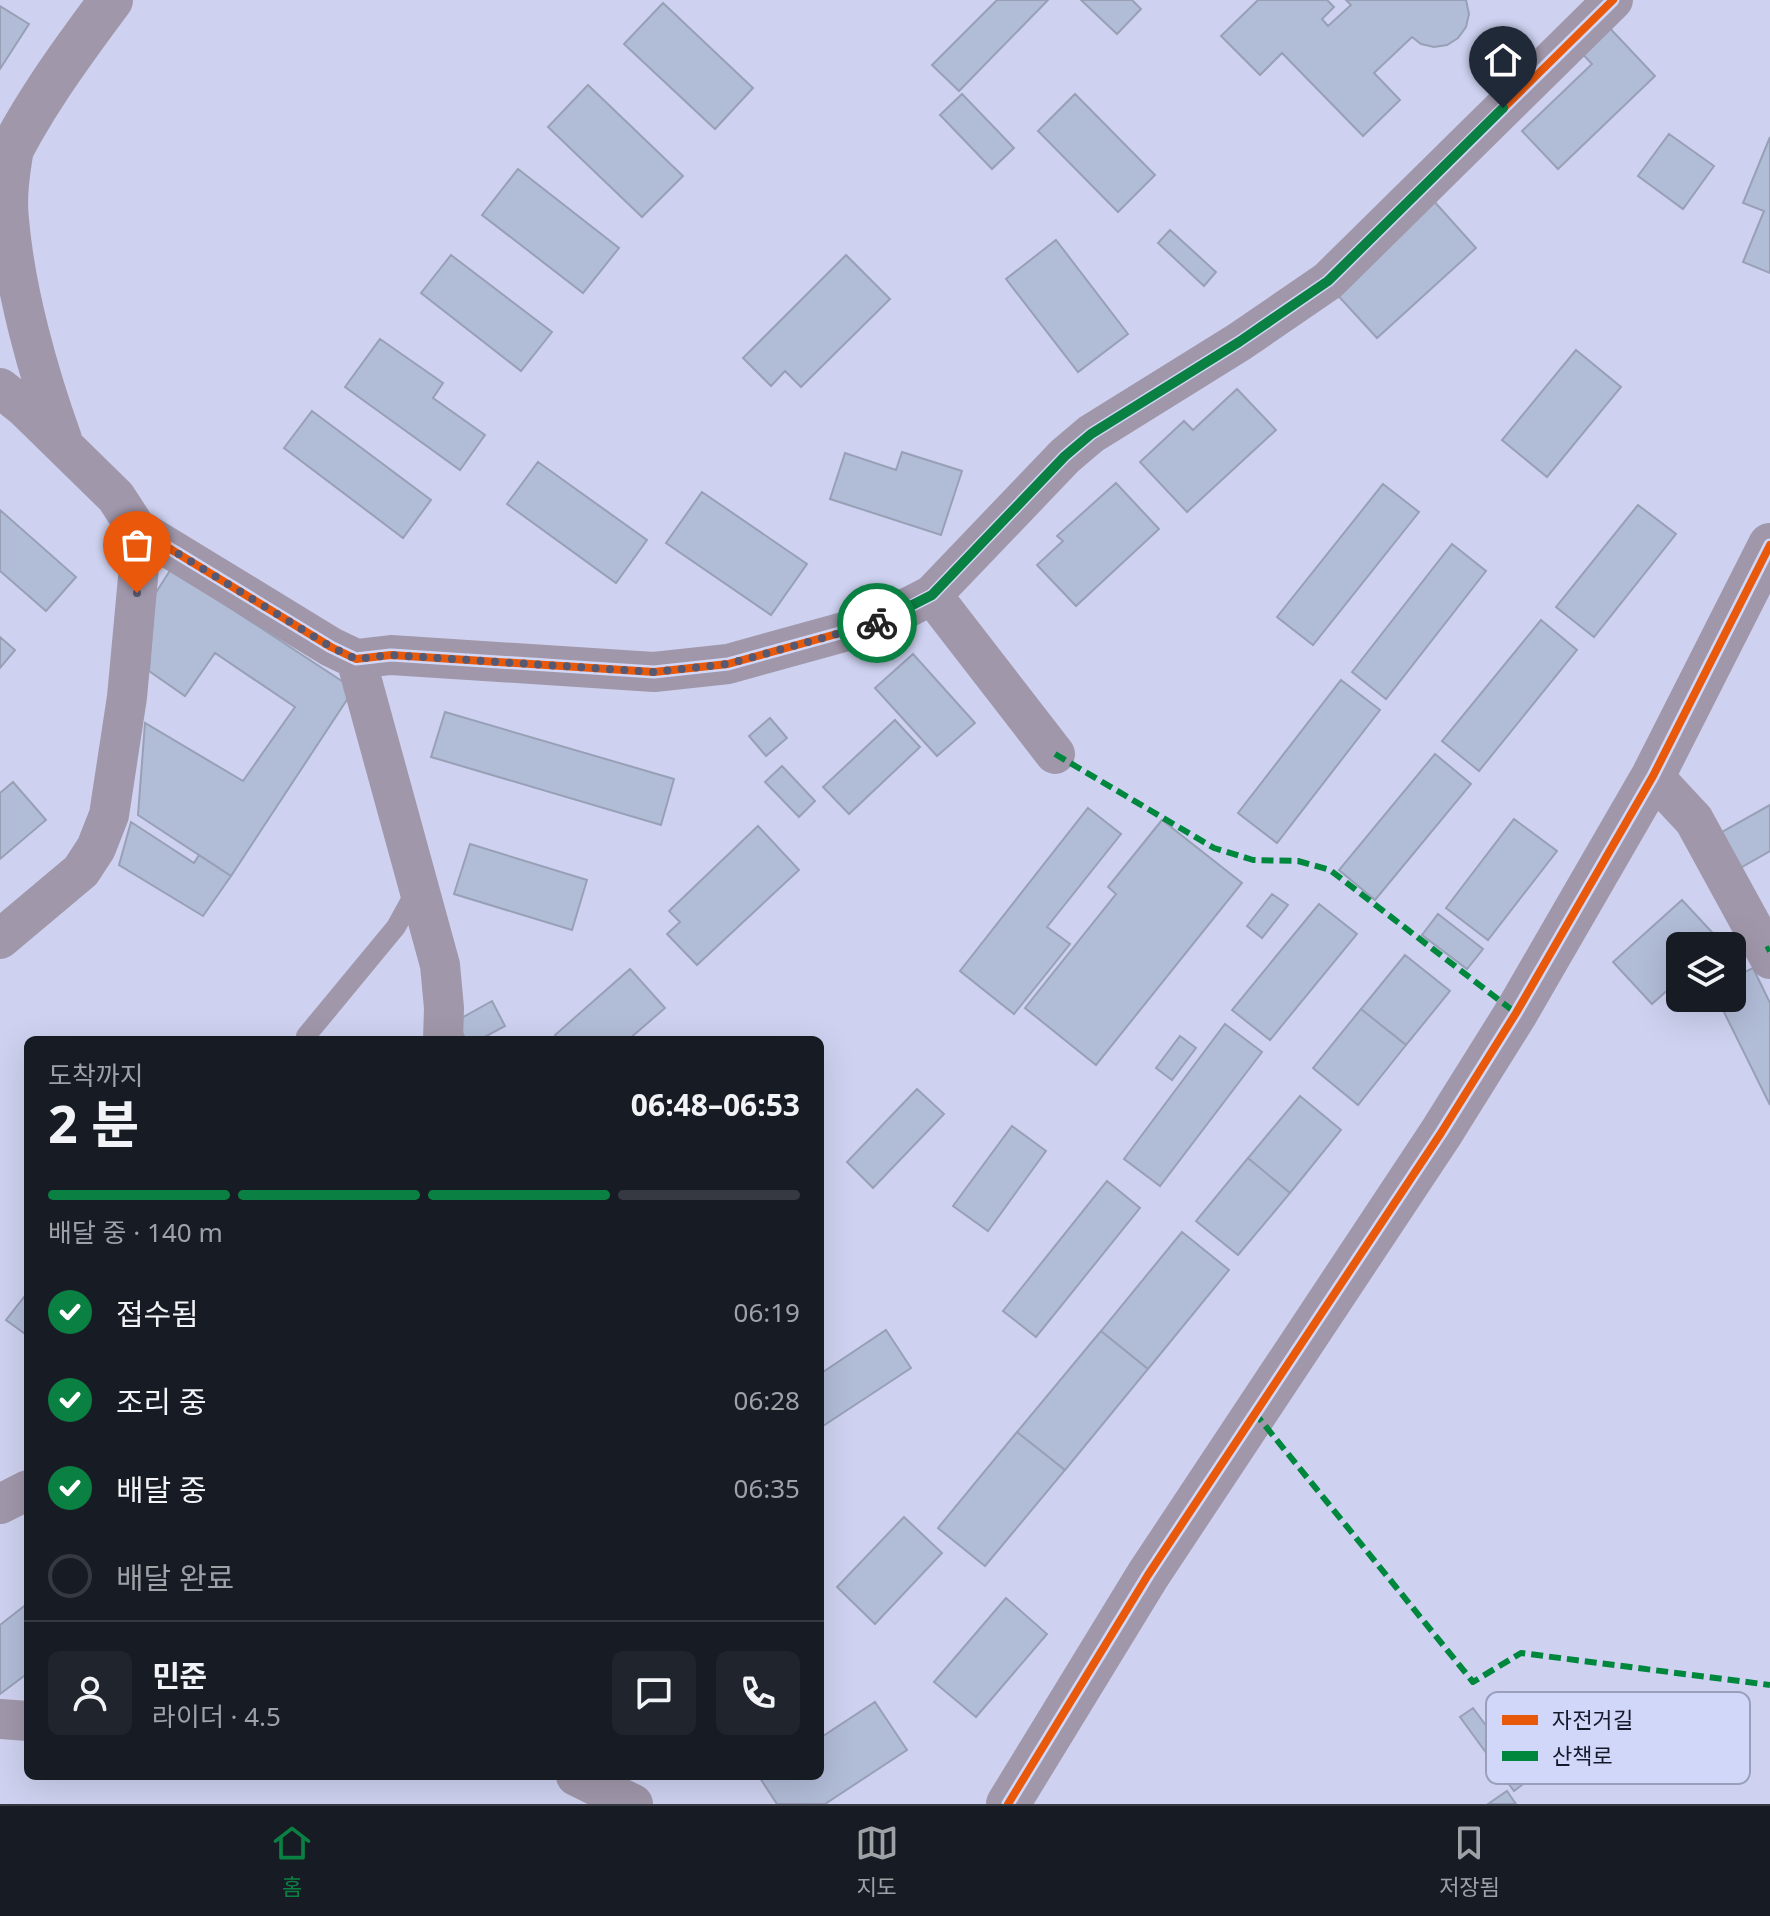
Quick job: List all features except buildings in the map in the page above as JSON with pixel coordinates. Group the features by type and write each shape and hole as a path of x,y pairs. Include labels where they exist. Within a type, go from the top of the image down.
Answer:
{"street":[{"path":"65,447 49,402 15,264 8,218 8,157 71,53 111,0"},
{"path":"0,388 116,497 136,528 331,647 356,659 391,655 654,672 728,664 880,622 932,595 1065,456 1091,434 1239,342 1328,281 1613,0"},
{"path":"0,939 81,871 96,848 109,815 127,697 139,567 136,528"},
{"path":"1008,1804 1148,1575 1474,1080 1524,999 1653,776 1770,545"},
{"path":"932,595 1055,754"},
{"path":"356,659 440,965 443,1036"},
{"path":"1653,776 1694,820 1770,959"},
{"path":"0,1504 24,1492"},
{"path":"0,1719 24,1721"},
{"path":"584,1780 633,1804"}],"lane":[{"path":"306,1036 396,927 419,885"}],"marked path":[{"path":"1055,754 1214,848 1253,860 1298,861 1330,870 1516,1013"},
{"path":"1766,950 1770,948"},
{"path":"1254,1412 1473,1682 1521,1653 1770,1685"}],"cycle path":[{"path":"136,528 331,647 356,659 391,655 654,672 728,664 880,622 932,595 1065,456 1091,434 1239,342 1328,281 1613,0"},
{"path":"1008,1804 1148,1575 1441,1133 1516,1013 1653,776 1770,545"}],"way so far":[{"path":"137,593 136,528 331,647 356,659 391,655 654,672 728,664 877,623"}],"route":[{"path":"877,623 932,595 1065,456 1091,434 1239,342 1328,281 1503,108"}]}
